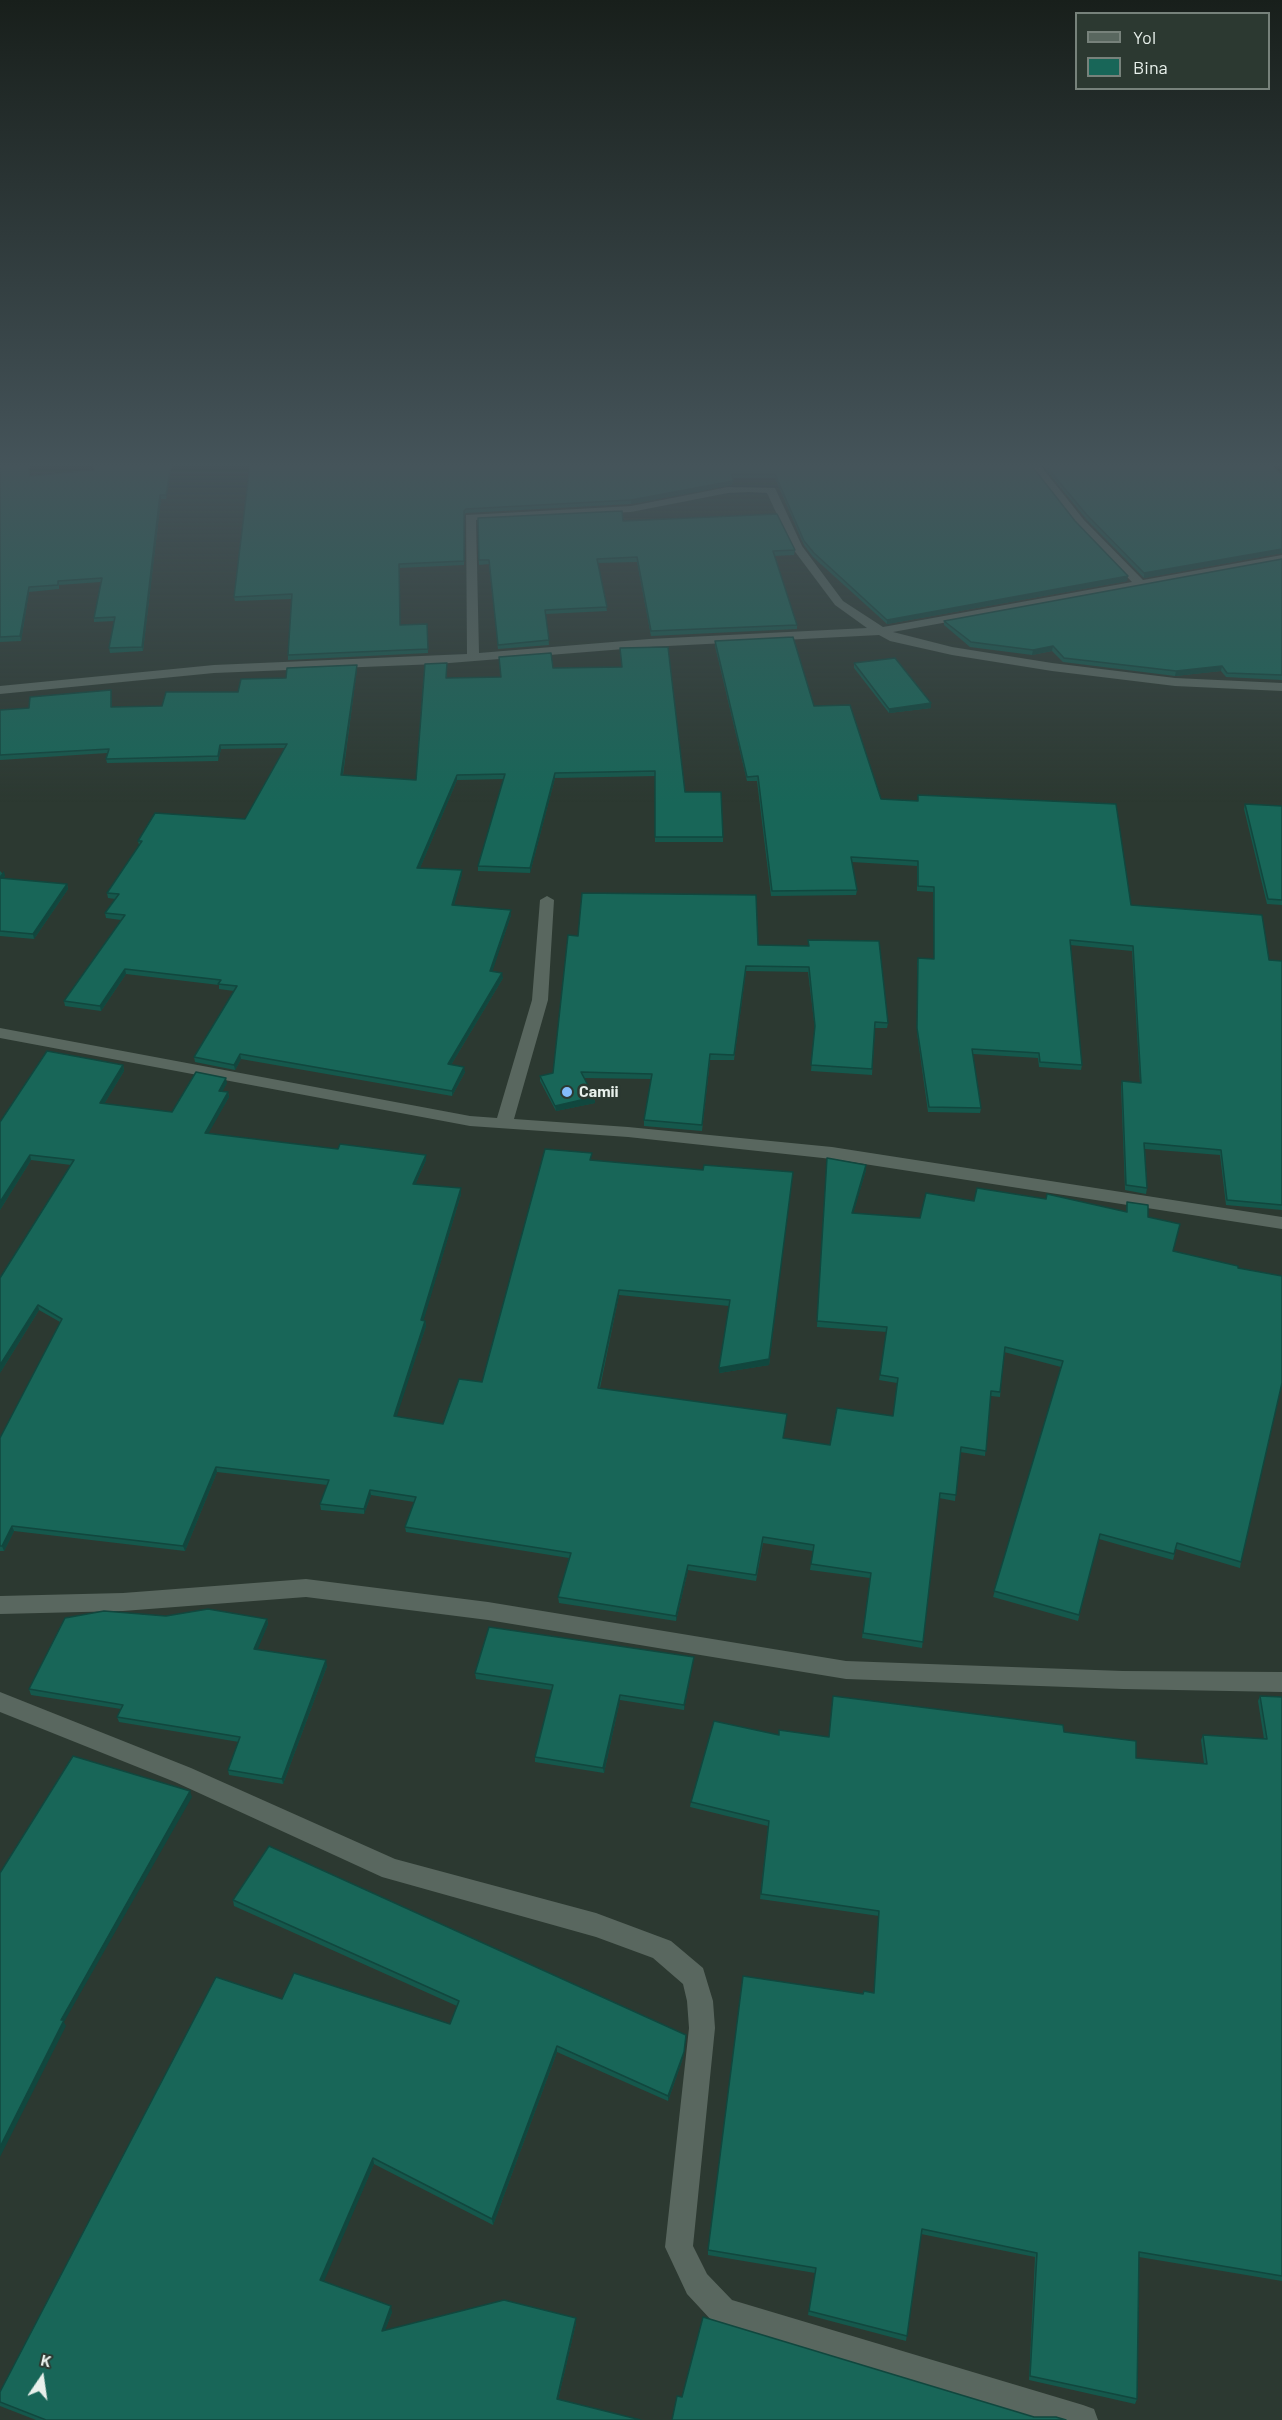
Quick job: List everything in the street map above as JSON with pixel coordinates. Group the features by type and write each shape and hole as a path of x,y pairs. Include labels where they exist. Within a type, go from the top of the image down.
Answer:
{"street":[{"path":"471,578 473,657"},
{"path":"820,578 839,603 894,638 952,651 1052,667 1175,682 1282,687"},
{"path":"1135,578 1141,584"},
{"path":"0,690 214,669 473,657 649,643 881,631 1174,578"},
{"path":"504,1122 540,1000 547,900"},
{"path":"0,1034 470,1121 628,1132 832,1153 1282,1223"},
{"path":"0,1605 123,1602 306,1588 488,1611 846,1670 1123,1680 1282,1682"},
{"path":"0,1702 183,1775 391,1869 596,1925 662,1949 694,1977 700,2001 702,2028 679,2247 697,2284 723,2312 1083,2420"}],"building":[{"path":"0,578 150,578 142,647 109,648 115,617 94,618 102,578 58,581 58,585 29,587 20,636 0,637"},
{"path":"236,578 399,578 400,625 427,624 428,649 288,655 292,594 234,597"},
{"path":"491,578 601,578 607,607 545,610 549,640 498,645"},
{"path":"641,578 782,578 797,625 651,631"},
{"path":"841,578 1117,578 887,620"},
{"path":"1179,578 1282,578 1282,675 1227,673 1222,666 1176,671 1064,658 1053,646 1033,650 971,642 944,621"},
{"path":"793,637 814,706 850,705 881,799 918,801 918,795 1116,804 1131,905 1262,915 1269,960 1282,961 1282,1205 1227,1200 1221,1150 1144,1143 1147,1188 1126,1185 1122,1081 1141,1083 1133,946 1070,940 1082,1065 1040,1062 1039,1053 972,1049 981,1108 929,1107 917,1028 918,958 934,959 934,887 918,886 918,861 851,857 857,890 772,891 758,776 747,777 715,641"},
{"path":"668,647 685,792 721,792 723,837 655,837 655,771 555,773 530,868 478,866 505,774 457,775 417,868 462,870 452,905 511,910 490,971 502,973 448,1064 464,1067 452,1091 240,1054 234,1065 194,1057 237,986 218,984 221,980 125,969 100,1006 64,1001 125,915 105,913 119,894 107,893 142,841 138,841 155,813 245,819 287,744 220,745 218,756 106,759 109,749 0,755 0,710 29,708 30,697 111,690 111,707 162,706 166,692 238,692 241,679 286,678 287,668 357,665 341,775 416,780 425,664 447,663 446,678 501,677 499,657 551,653 553,668 622,667 620,648"},
{"path":"895,658 931,703 889,709 854,663"},
{"path":"1245,804 1282,806 1282,900 1268,899"},
{"path":"0,878 67,884 33,934 0,931"},
{"path":"582,893 756,895 758,945 809,946 808,940 879,941 888,1023 875,1022 872,1069 811,1065 815,1026 809,967 746,966 734,1055 710,1054 702,1125 644,1120 652,1074 581,1072 594,1097 555,1106 540,1076 553,1073 568,935 578,936"},
{"path":"47,1051 123,1065 100,1103 172,1112 196,1072 226,1078 219,1091 228,1092 205,1133 338,1149 340,1144 426,1155 413,1184 461,1188 421,1320 425,1321 394,1416 443,1424 459,1379 482,1382 545,1149 592,1153 590,1160 703,1170 704,1165 793,1172 769,1359 719,1368 730,1300 619,1290 598,1388 787,1414 783,1438 830,1445 837,1408 893,1416 898,1378 880,1375 887,1327 817,1321 827,1158 866,1165 852,1213 920,1218 926,1193 974,1201 977,1188 1046,1199 1047,1194 1127,1212 1127,1202 1148,1205 1148,1217 1180,1224 1173,1251 1238,1266 1238,1268 1282,1276 1282,1383 1241,1562 1177,1543 1174,1554 1100,1534 1079,1615 994,1591 1063,1361 1005,1347 1000,1392 991,1391 986,1451 961,1447 956,1495 940,1493 923,1642 863,1633 871,1573 811,1564 814,1545 763,1537 756,1575 688,1565 676,1616 558,1597 571,1553 405,1527 416,1497 370,1490 364,1509 320,1504 329,1480 216,1467 183,1546 12,1526 0,1546 0,1438 62,1319 38,1305 0,1365 0,1278 74,1160 30,1155 0,1202 0,1122"},
{"path":"208,1609 267,1619 254,1649 326,1660 282,1779 228,1770 240,1737 117,1717 123,1705 29,1689 65,1618 104,1611 166,1616"},
{"path":"489,1627 694,1657 684,1705 620,1695 603,1768 535,1757 553,1685 475,1673"},
{"path":"833,1696 1063,1725 1064,1732 1136,1741 1136,1758 1207,1764 1203,1735 1267,1739 1260,1696 1282,1697 1282,2276 1139,2252 1137,2399 1030,2376 1037,2253 922,2229 907,2336 809,2311 816,2268 708,2250 743,1976 863,1994 864,1991 874,1993 879,1911 761,1894 769,1821 691,1802 714,1721 779,1735 779,1730 829,1737"},
{"path":"73,1756 190,1791 61,2020 64,2020 0,2147 0,1873"},
{"path":"269,1846 686,2035 684,2052 668,2096 557,2046 492,2219 373,2158 320,2280 391,2306 382,2331 504,2300 576,2318 557,2399 641,2420 46,2420 0,2402 0,2392 216,1977 282,1999 294,1973 450,2024 459,2001 233,1900"},
{"path":"703,2317 1034,2417 1056,2417 1066,2420 672,2420 677,2396 682,2397"}],"place":[{"name":"Camii","path":"567,1092"}]}
